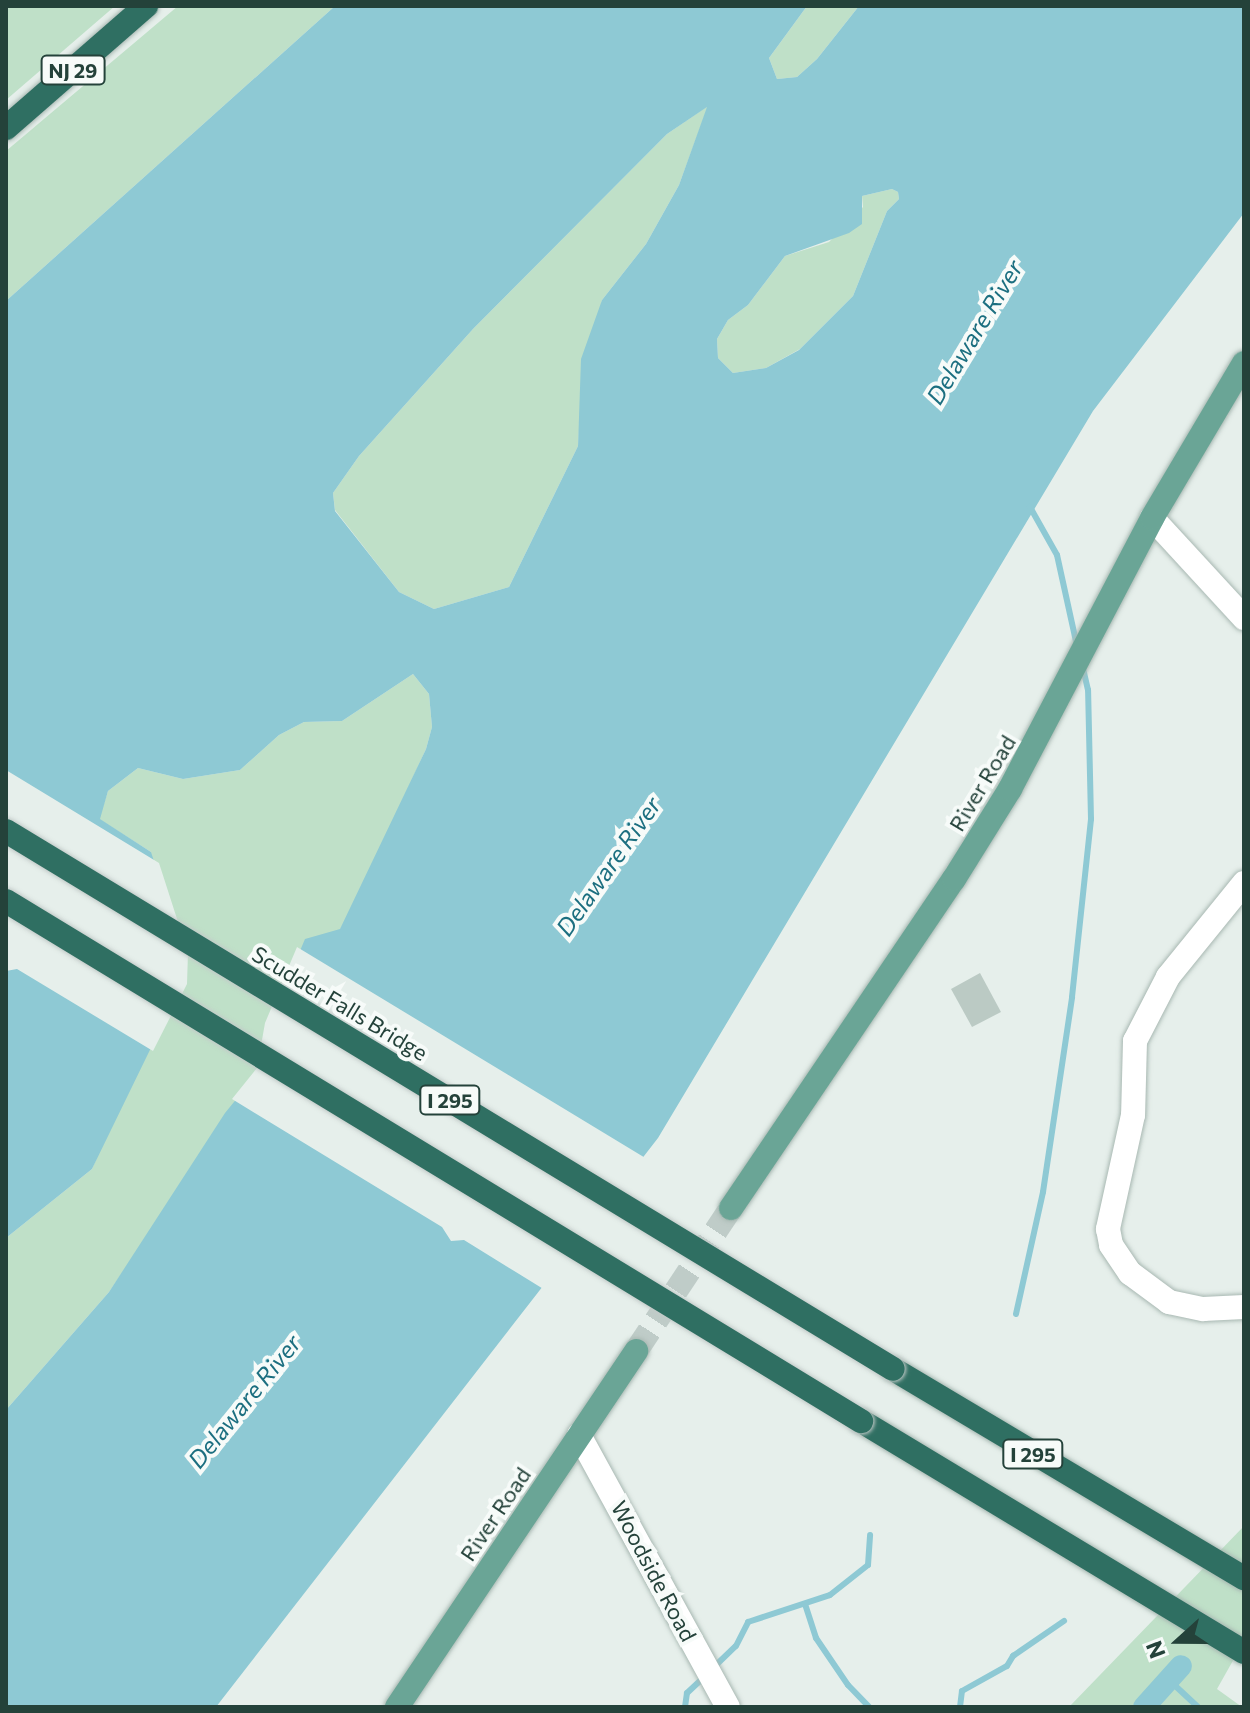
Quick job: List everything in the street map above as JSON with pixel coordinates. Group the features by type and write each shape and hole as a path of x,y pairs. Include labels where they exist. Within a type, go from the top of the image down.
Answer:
{"highway":[{"name":"NJ 29","path":"6,128 146,6"},
{"name":"Scudder Falls Bridge","path":"6,831 1173,1538 1244,1578"},
{"name":"I 295","path":"6,901 1244,1652"}],"main road":[{"name":"River Road","path":"731,1208 954,879 1010,789 1152,518 1244,363"},
{"name":"River Road","path":"397,1707 636,1351"}],"street":[{"path":"1152,518 1244,618"},
{"path":"1244,883 1168,977 1135,1041 1133,1115 1108,1229 1115,1252 1130,1273 1169,1302 1203,1309 1244,1307"},
{"name":"Woodside Road","path":"579,1435 724,1700"}],"green space":[{"path":"6,6 115,6 6,100"},
{"path":"178,6 335,6 6,301 6,151"},
{"path":"807,6 859,6 817,59 797,77 777,79 769,58"},
{"path":"708,106 679,185 646,244 602,300 580,414 578,446 509,587 434,609 399,592 335,510 333,493 359,456 473,329 667,134"},
{"path":"892,189 898,192 899,199 887,211 853,296 800,349 766,368 733,373 718,358 717,339 728,320 748,305 785,256 829,242 863,207 862,196"},
{"path":"413,674 429,694 432,727 426,749 354,905 260,1070 109,1292 6,1410 6,1238 92,1169 115,1116 151,852 99,819 108,791 138,768 183,779 240,770 279,735 304,722 342,721"},
{"path":"1244,1526 1244,1641 1217,1689 1242,1707 1069,1707"}],"water":[{"name":"Delaware River","path":"335,6 807,6 769,58 777,79 797,77 817,59 859,6 1244,6 1244,213 1093,411 658,1138 216,1707 6,1707 6,1410 109,1292 225,1113 260,1070 269,1024 305,939 340,929 426,749 432,727 429,694 413,674 342,721 304,722 279,735 240,770 183,779 138,768 108,791 100,819 151,852 184,953 183,982 92,1169 6,1238 6,301","holes":["707,107 679,185 646,244 602,300 581,359 578,446 509,587 434,609 399,592 335,511 333,493 359,456 473,329 667,134","892,189 898,192 899,199 887,211 853,296 799,350 766,368 733,373 718,358 717,339 728,320 748,305 785,256 849,233 862,224 862,196"]}],"pier":[{"path":"6,770 159,863 188,953 187,984 153,1051 17,969 6,971"},
{"path":"297,947 647,1159 545,1290 464,1240 451,1241 442,1227 232,1099 257,1068 265,1023"}],"building":[{"path":"980,973 1001,1012 972,1027 951,989"}],"waterway":[{"path":"1030,507 1057,555 1077,646"},
{"path":"1016,1314 1043,1192 1072,997 1091,819 1088,690 1083,669"},
{"path":"714,1667 736,1646 748,1622 830,1595 868,1565 870,1535"},
{"path":"805,1604 816,1638 848,1685 869,1707"},
{"path":"960,1707 962,1691 1007,1666 1013,1656 1064,1621"},
{"path":"1144,1707 1181,1666"},
{"path":"685,1707 687,1693 706,1675"},
{"path":"1169,1680 1198,1707"}],"tunnel":[{"path":"636,1351 731,1208"}]}
